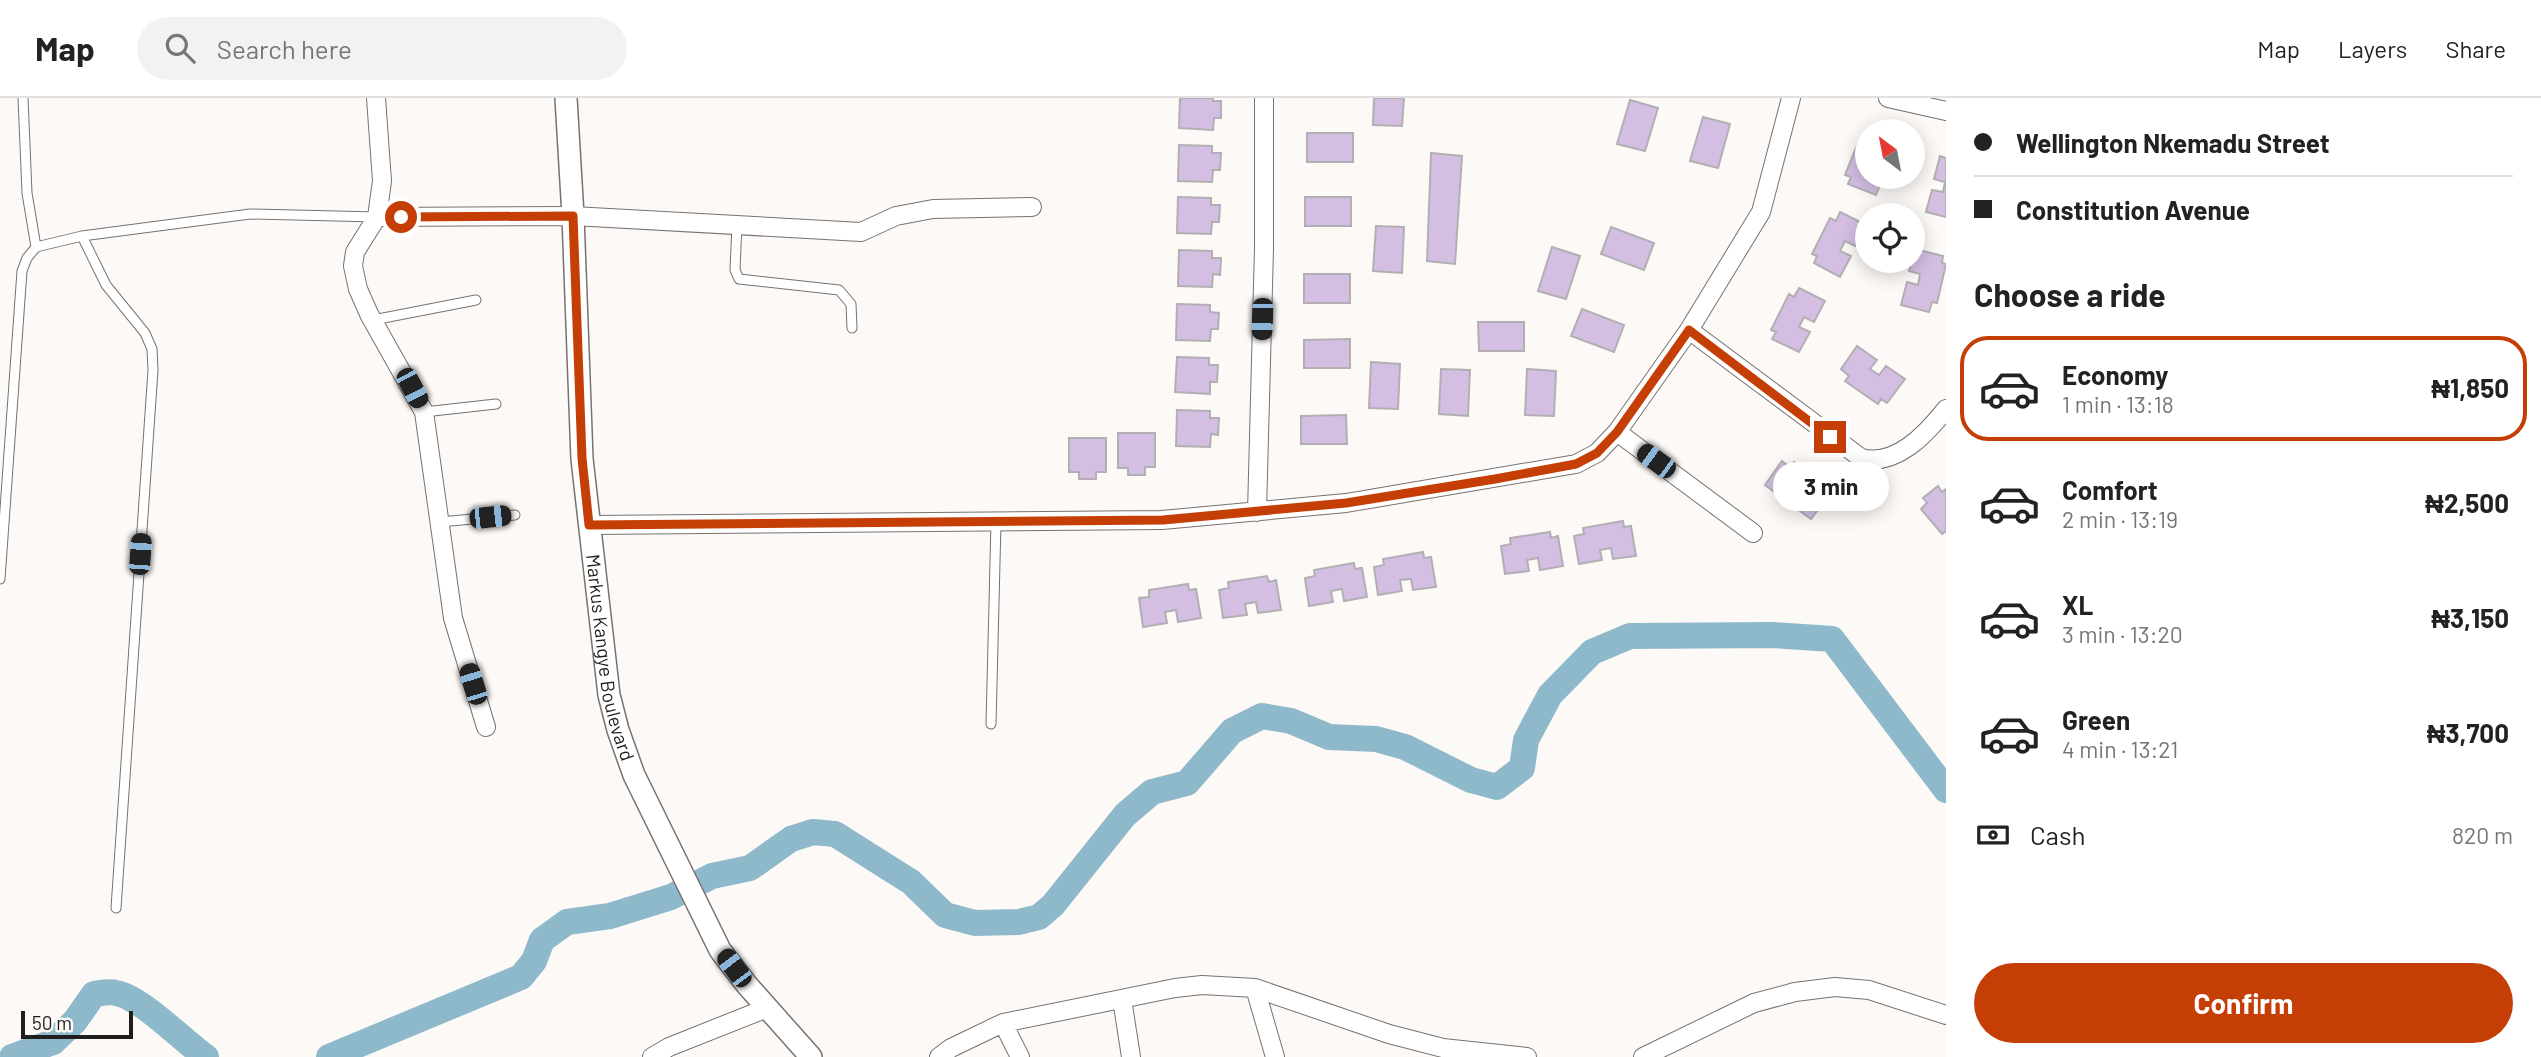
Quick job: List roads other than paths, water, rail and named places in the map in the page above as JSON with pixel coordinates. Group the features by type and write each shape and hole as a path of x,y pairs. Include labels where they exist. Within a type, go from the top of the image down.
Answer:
{"street":[{"path":"376,98 382,181 377,217 355,252 353,266 358,289 373,320 424,412 453,618 486,727"},
{"name":"Markus Kangye Boulevard","path":"566,98 582,458 609,695 634,775 720,950 811,1057"},
{"path":"1256,512 1264,248 1264,98"},
{"path":"589,525 1163,520 1346,503 1576,464 1597,453 1617,432 1689,330 1761,212 1791,98"},
{"path":"1888,98 1946,111"},
{"path":"377,217 573,216 861,233 896,216 933,209 1032,207"},
{"path":"1689,330 1861,458 1876,461 1895,455 1931,427 1946,409"},
{"path":"1617,432 1753,533"},
{"path":"939,1057 967,1039 1003,1023 1192,985 1255,989 1443,1052 1527,1057"},
{"path":"1643,1057 1754,1003 1795,992 1846,987 1869,990 1946,1015"},
{"path":"1255,989 1275,1057"},
{"path":"1122,999 1131,1057"},
{"path":"652,1057 669,1047 767,1008"},
{"path":"1003,1023 1020,1057"}],"lane":[{"path":"23,98 27,192 36,247"},
{"path":"0,579 22,271 27,258 36,247 82,236 250,214 377,217"},
{"path":"737,224 735,270 739,279 839,290 851,304 852,328"},
{"path":"82,236 106,285 145,333 152,349 153,370 116,908"},
{"path":"373,320 476,300"},
{"path":"424,412 496,404"},
{"path":"440,522 515,514"},
{"path":"991,724 996,522"}],"waterway":[{"path":"329,1057 521,977 534,961 542,940 567,922 610,916 671,897 712,876 750,868 791,839 813,832 835,834 911,882 945,915 975,923 1019,922 1039,917 1053,905 1125,815 1152,792 1187,783 1232,731 1262,716 1291,721 1329,737 1376,739 1405,747 1471,780 1497,787 1522,768 1526,740 1550,695 1592,652 1630,636 1772,635 1832,639 1946,790"},
{"path":"12,1057 53,1042 75,1021 94,994 111,992 137,1002 206,1057"}]}
